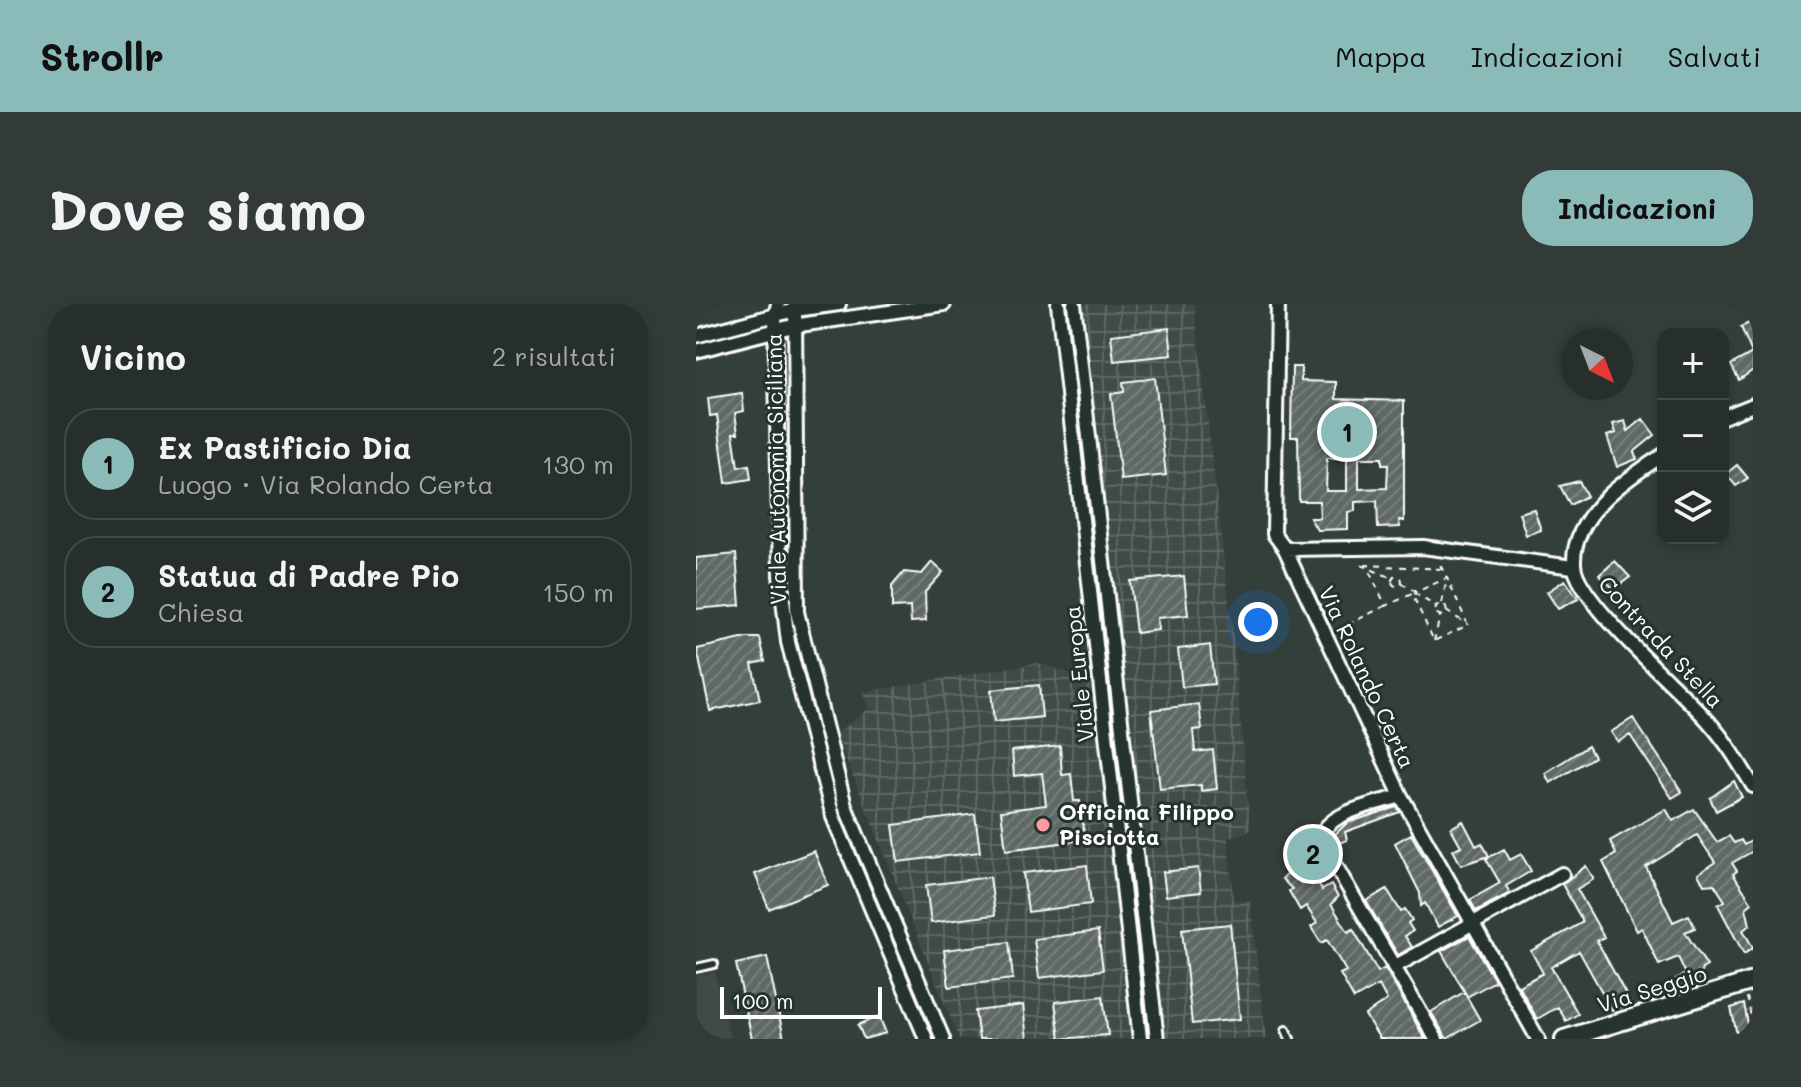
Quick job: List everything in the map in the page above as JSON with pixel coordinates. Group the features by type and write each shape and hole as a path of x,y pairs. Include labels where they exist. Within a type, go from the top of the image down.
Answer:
{"street":[{"path":"696,336 776,310 839,304"},
{"path":"696,351 793,326 944,304"},
{"name":"Viale Europa","path":"1058,304 1140,1039"},
{"name":"Viale Europa","path":"1074,304 1157,1039"},
{"name":"Via Rolando Certa","path":"1278,304 1274,534 1285,549 1401,796 1538,1039"},
{"name":"Viale Autonomia Siciliana","path":"795,307 797,612 845,806 943,1039"},
{"name":"Viale Autonomia Siciliana","path":"776,310 781,605 829,805 926,1039"},
{"path":"1729,415 1753,405"},
{"name":"Contrada Stella","path":"1657,460 1610,495 1587,519 1576,542 1573,567 1583,589 1648,662 1707,719 1753,786"},
{"path":"1285,549 1436,549 1573,567"},
{"path":"1401,796 1336,818 1322,832 1320,839 1436,1039"},
{"path":"1394,967 1562,874"},
{"name":"Via Seggio","path":"1564,1039 1749,982"}],"lane":[{"path":"1090,592 1106,591"},
{"path":"792,656 806,653"},
{"path":"1124,895 1140,894"},
{"path":"891,957 906,949"},
{"path":"696,968 714,964"},
{"path":"1286,1030 1290,1039"}],"path":[{"path":"1436,549 1468,625"},
{"path":"1361,565 1442,569"},
{"path":"1366,565 1392,578 1400,576 1401,583 1436,607 1440,615 1434,641"},
{"path":"1366,565 1386,606"},
{"path":"1392,578 1394,585 1401,583"},
{"path":"1325,636 1447,578"},
{"path":"1447,578 1442,604 1446,611 1468,625"},
{"path":"1414,593 1434,641"},
{"path":"1436,607 1442,604"},
{"path":"1440,615 1446,611"},
{"path":"1434,641 1468,625"},
{"path":"1749,982 1753,1027"}],"shaded area":[{"path":"1076,304 1194,304 1233,637 1250,830 1228,838 1233,900 1250,901 1266,1039 1162,1039"},
{"path":"1037,663 1091,680 1132,1039 959,1039 836,734 869,708 863,692"},
{"path":"715,972 730,1039 696,1039 696,976"}],"building":[{"path":"1753,321 1753,370 1739,380 1731,365 1752,353 1741,327"},
{"path":"1169,328 1172,355 1114,361 1111,335"},
{"path":"1292,367 1301,367 1301,381 1336,382 1336,399 1404,401 1404,521 1399,520 1400,527 1378,528 1377,501 1355,502 1355,511 1348,512 1348,529 1317,530 1310,518 1320,518 1319,501 1299,501 1298,437 1291,437","holes":["1327,458 1347,458 1347,491 1326,491","1359,458 1382,458 1382,465 1388,465 1387,488 1359,489"]},
{"path":"1155,378 1166,475 1121,480 1111,394 1124,392 1123,382"},
{"path":"742,393 744,411 735,413 738,433 733,433 738,467 749,465 751,479 726,483 717,415 710,416 708,398"},
{"path":"1643,419 1655,435 1634,452 1637,459 1617,467 1607,436 1616,433 1613,424 1625,421 1628,431"},
{"path":"1737,465 1748,478 1736,486 1729,478 1729,472"},
{"path":"1579,481 1587,496 1570,505 1560,486"},
{"path":"1534,509 1541,530 1526,535 1519,513"},
{"path":"736,554 740,605 696,609 696,558"},
{"path":"1615,561 1630,577 1614,589 1599,575"},
{"path":"932,562 943,572 925,592 926,621 911,622 910,607 892,608 892,586 904,572 922,574"},
{"path":"1184,576 1188,615 1157,618 1158,630 1136,633 1130,581"},
{"path":"1565,580 1578,599 1558,609 1547,592"},
{"path":"746,638 760,638 765,661 752,664 760,700 710,711 697,649"},
{"path":"1210,645 1214,684 1182,687 1178,649"},
{"path":"1039,685 1042,717 994,722 991,690"},
{"path":"1199,704 1202,729 1193,730 1195,752 1213,750 1217,789 1201,791 1201,785 1160,789 1151,710"},
{"path":"1633,718 1682,792 1672,798 1630,735 1618,742 1611,732"},
{"path":"1060,746 1062,775 1071,774 1074,801 1080,801 1085,840 1006,850 1001,811 1046,805 1042,773 1014,776 1012,751"},
{"path":"1588,746 1594,757 1550,783 1545,773"},
{"path":"1734,781 1742,797 1716,811 1710,798"},
{"path":"1397,807 1400,812 1345,832 1347,840 1334,845 1330,839 1347,823"},
{"path":"1666,809 1673,821 1694,809 1717,842 1729,836 1734,843 1741,840 1744,845 1753,840 1753,851 1732,863 1737,871 1733,874 1752,903 1746,908 1750,925 1743,930 1753,948 1744,954 1718,905 1725,901 1714,884 1704,885 1698,874 1715,862 1697,835 1646,867 1673,922 1689,915 1695,928 1685,932 1707,966 1702,969 1699,978 1679,987 1676,979 1686,974 1678,957 1659,965 1642,928 1637,931 1603,862 1616,854 1610,841"},
{"path":"975,814 980,852 898,862 893,825"},
{"path":"1463,821 1476,846 1482,843 1489,856 1461,865 1453,850 1461,846 1451,828"},
{"path":"1411,834 1458,916 1438,927 1425,903 1421,906 1420,893 1395,843"},
{"path":"1504,849 1510,860 1521,854 1531,871 1506,886 1510,893 1476,911 1470,900 1500,883 1486,859"},
{"path":"814,851 828,885 769,909 755,874"},
{"path":"1087,865 1091,904 1028,912 1023,873"},
{"path":"1586,866 1594,879 1577,889 1604,937 1597,941 1631,1004 1612,1010 1579,951 1551,967 1578,1014 1566,1021 1558,1007 1537,1019 1519,986 1543,973 1531,951 1583,922 1562,884"},
{"path":"1198,868 1201,892 1166,896 1163,872"},
{"path":"1289,872 1301,883 1316,878 1322,890 1331,885 1338,897 1331,904 1348,932 1353,929 1378,972 1385,968 1425,1039 1380,1039 1365,1015 1387,1000 1379,985 1354,999 1340,974 1346,971 1327,940 1321,943 1311,927 1317,923 1306,906 1300,910 1289,891 1292,889 1282,879"},
{"path":"990,877 995,915 931,923 926,885"},
{"path":"1387,889 1401,912 1405,909 1412,920 1408,923 1413,931 1405,936 1412,947 1398,955 1366,901"},
{"path":"1230,924 1240,1019 1192,1024 1182,929"},
{"path":"1098,931 1103,970 1039,978 1034,939"},
{"path":"1469,936 1495,981 1467,997 1480,1020 1447,1039 1431,1012 1464,992 1467,996 1441,951"},
{"path":"1009,942 1013,979 949,987 944,950"},
{"path":"767,957 784,1039 752,1039 736,964"},
{"path":"1103,996 1108,1035 1060,1039 1055,1002"},
{"path":"1744,1004 1751,1039 1738,1039 1731,1008"},
{"path":"1023,1005 1027,1039 979,1039 975,1011"},
{"path":"879,1016 886,1033 864,1039 858,1025"}],"place":[{"name":"Ex Pastificio Dia","path":"1347,432"},
{"name":"Officina Filippo Pisciotta","path":"1043,825"},
{"name":"Statua di Padre Pio","path":"1313,854"}]}
